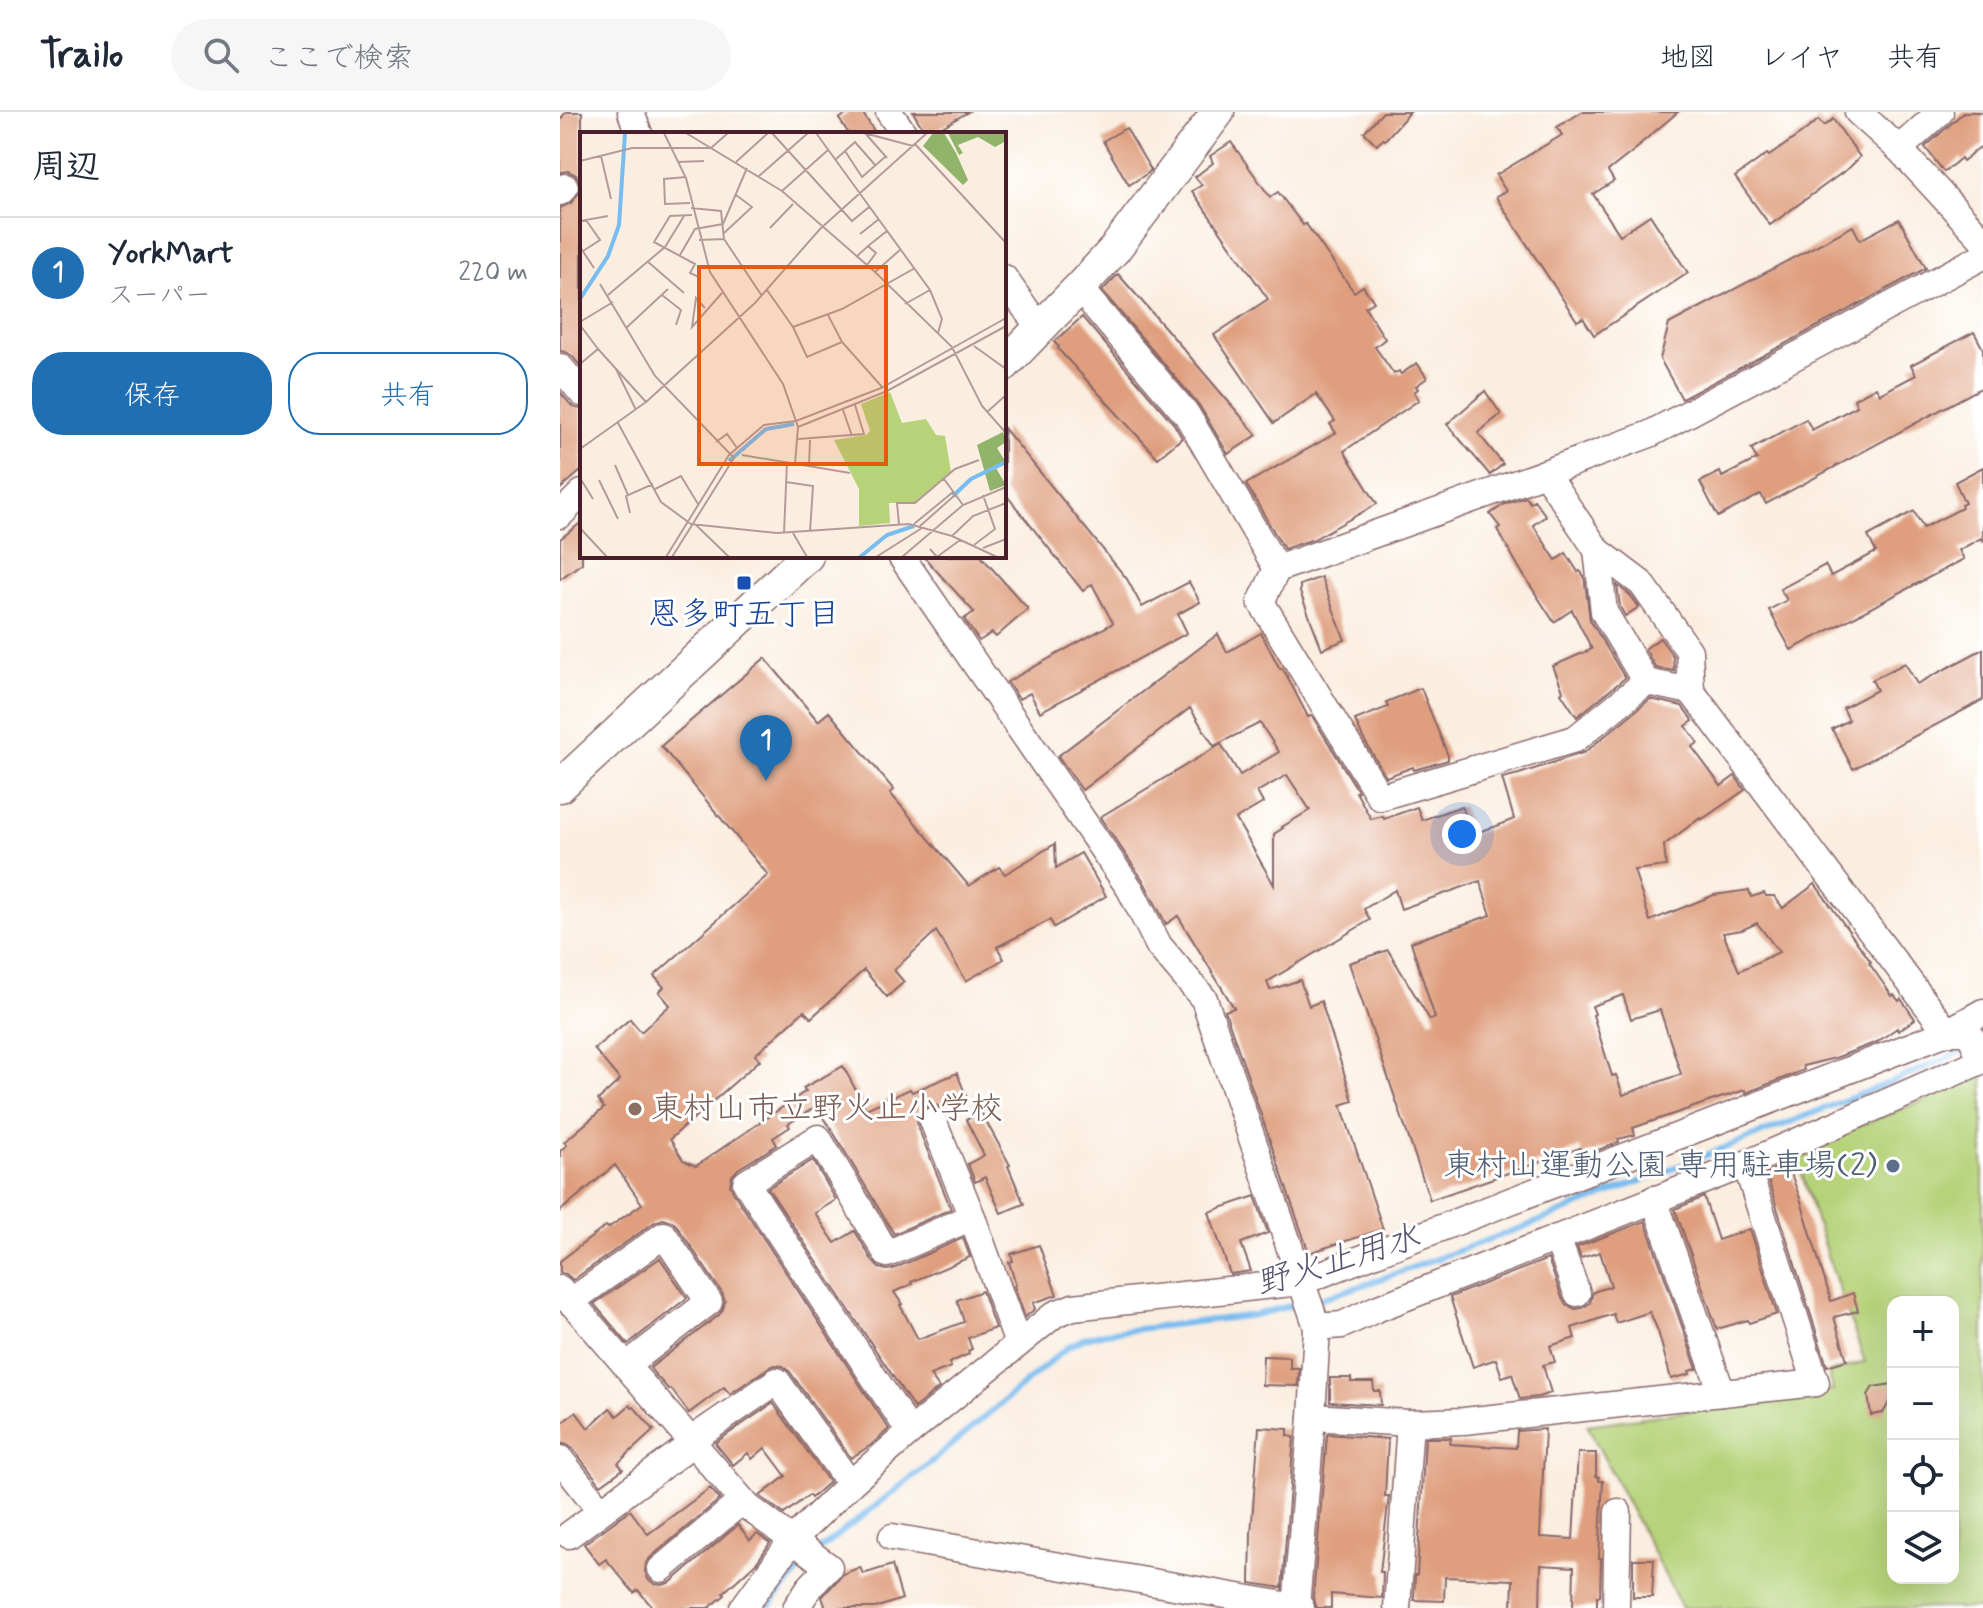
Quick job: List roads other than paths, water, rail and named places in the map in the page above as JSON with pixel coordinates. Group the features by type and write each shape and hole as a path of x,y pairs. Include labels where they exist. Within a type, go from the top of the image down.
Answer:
{"main road":[{"path":"1006,363 1114,250 1218,112"},
{"path":"560,786 805,558"}],"street":[{"path":"631,112 638,132"},
{"path":"1858,112 1899,149 1983,240"},
{"path":"1899,149 1940,112"},
{"path":"1646,682 1575,739 1380,797 1261,602 1277,569 1650,434 1983,256"},
{"path":"1006,281 1040,329"},
{"path":"1079,288 1187,415 1277,569"},
{"path":"560,367 580,391"},
{"path":"1545,473 1597,550 1642,584 1689,651 1691,691 1974,1040"},
{"path":"560,515 580,495"},
{"path":"1597,550 1604,612 1646,682 1691,691"},
{"path":"892,1537 1233,1602 1298,1608 1316,1326 1204,999 1159,946 1130,889 902,558"},
{"path":"743,1608 850,1484 1055,1314 1073,1307 1302,1287 1974,1040"},
{"path":"1316,1326 1342,1325 1746,1164 1974,1040"},
{"path":"933,1121 1018,1344"},
{"path":"910,1432 746,1183 818,1138 887,1254 972,1217"},
{"path":"1312,1417 1410,1423 1464,1421 1816,1383 1746,1164"},
{"path":"1654,1199 1722,1393"},
{"path":"626,1366 709,1302 664,1235 565,1296 742,1501 829,1567 809,1588 796,1608"},
{"path":"1557,1238 1577,1293"},
{"path":"569,1535 777,1381 850,1484"},
{"path":"1397,1608 1410,1423"},
{"path":"560,1459 601,1511"},
{"path":"661,1569 742,1501"},
{"path":"1616,1608 1618,1512"}],"waterway":[{"name":"野火止用水","path":"1316,1300 1532,1224 1899,1079 1969,1048"},
{"name":"野火止用水","path":"818,1551 925,1467 1069,1346 1105,1333 1255,1315 1301,1303"},
{"name":"野火止用水","path":"769,1608 808,1562"}],"place":[{"name":"恩多町五丁目","path":"744,583"},
{"name":"YorkMart","path":"766,781"},
{"name":"東村山市立野火止小学校","path":"635,1109"},
{"name":"東村山運動公園 専用駐車場(2)","path":"1893,1166"}]}
